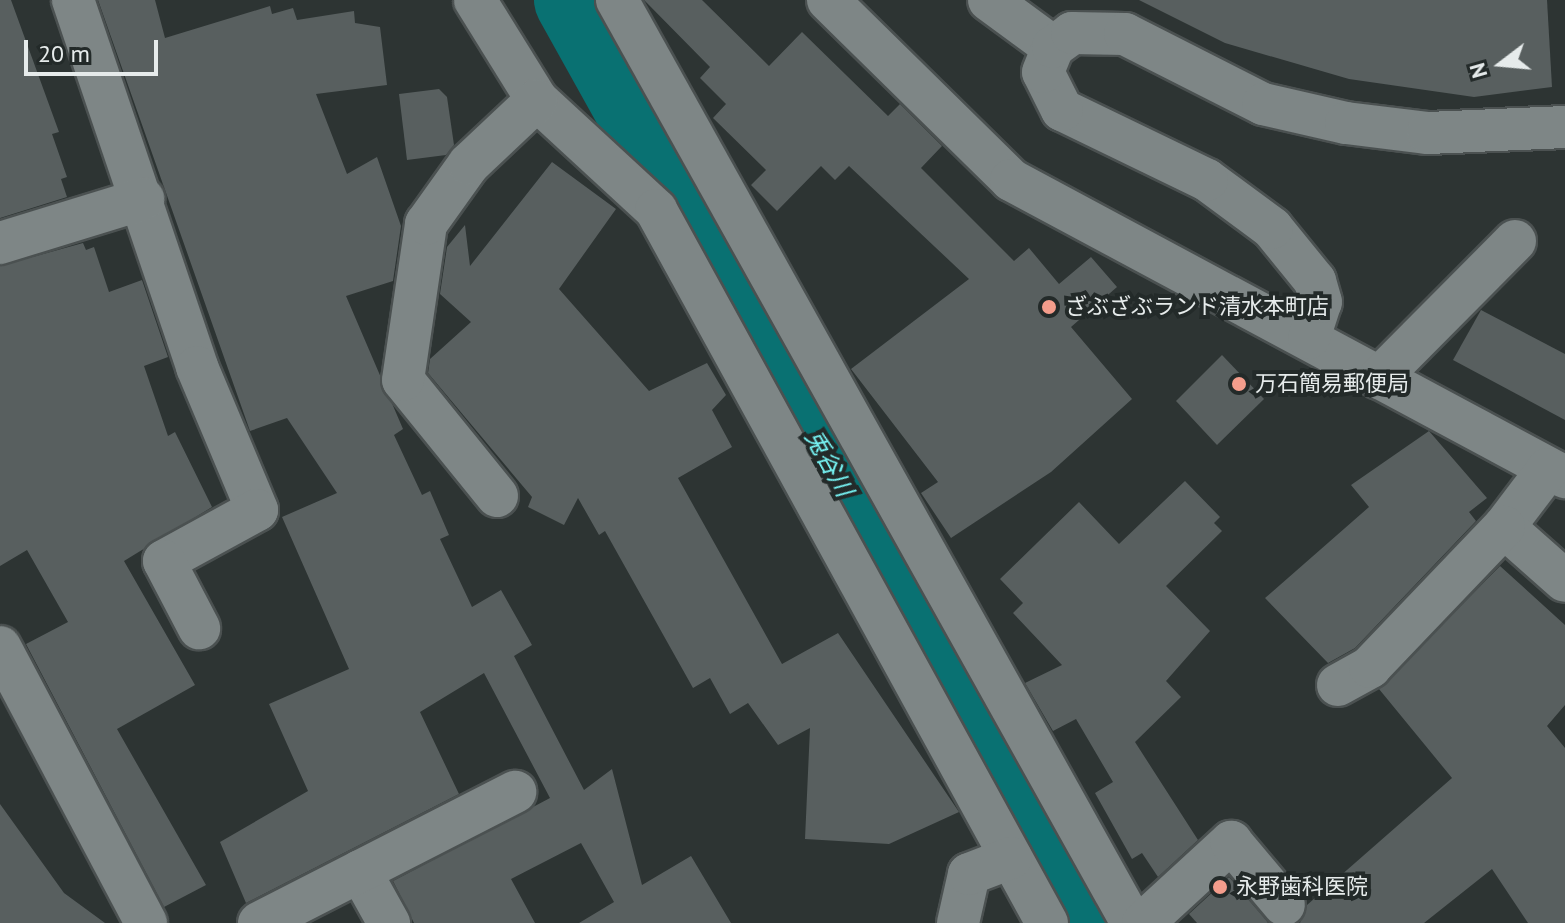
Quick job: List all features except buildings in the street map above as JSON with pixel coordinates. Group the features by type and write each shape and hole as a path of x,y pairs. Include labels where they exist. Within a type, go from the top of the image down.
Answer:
{"street":[{"path":"73,0 143,199 197,367 257,510 164,561 199,628"},
{"path":"475,0 537,100 656,210 1047,923"},
{"path":"617,0 1132,923"},
{"path":"828,0 1011,180 1557,473 1370,667 1338,685"},
{"path":"989,0 1038,36 1125,34 1263,104 1346,123 1428,133 1565,127"},
{"path":"1038,36 1043,72 1062,110 1207,180 1272,228 1315,281 1321,302 1309,338"},
{"path":"497,496 403,380 426,224 469,164 537,100"},
{"path":"0,243 143,199"},
{"path":"1379,378 1515,241"},
{"path":"1504,527 1565,581"},
{"path":"0,647 146,923"},
{"path":"259,923 515,792"},
{"path":"1143,923 1231,842 1284,905"},
{"path":"958,923 969,874 1011,858"},
{"path":"360,871 389,923"}],"waterway":[{"name":"兎谷川","path":"574,0 1088,923"}],"place":[{"name":"ざぶざぶランド清水本町店","path":"1049,307"},
{"name":"万石簡易郵便局","path":"1239,384"},
{"name":"永野歯科医院","path":"1220,887"}]}
